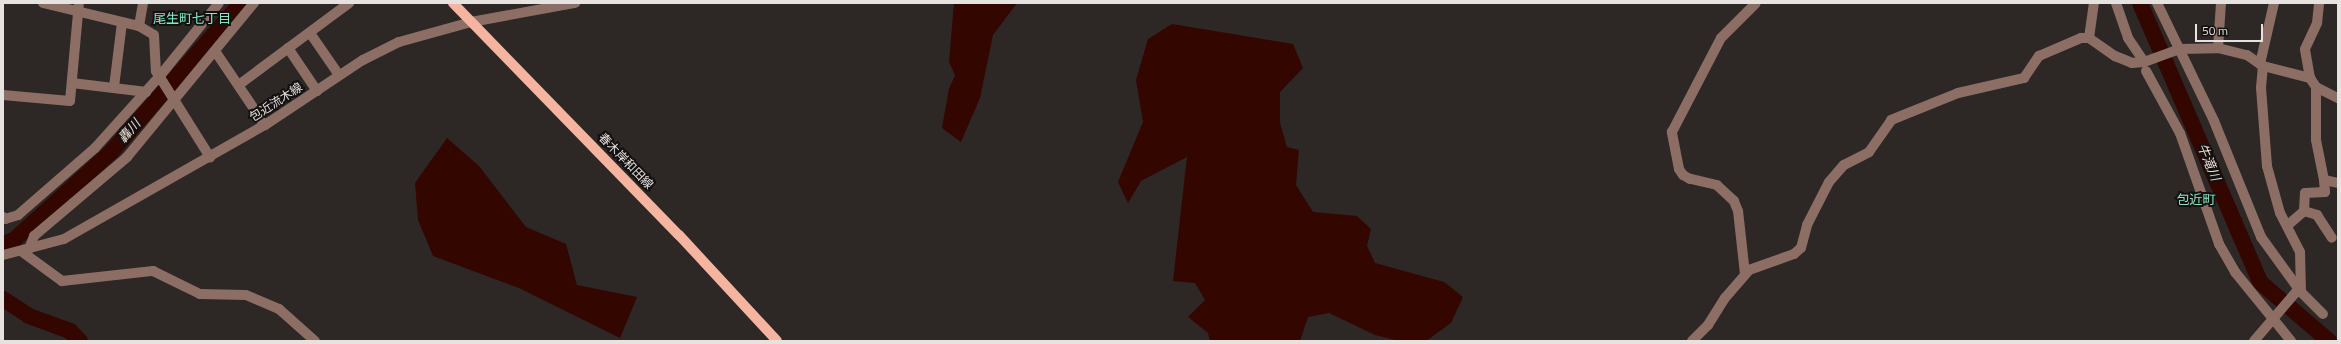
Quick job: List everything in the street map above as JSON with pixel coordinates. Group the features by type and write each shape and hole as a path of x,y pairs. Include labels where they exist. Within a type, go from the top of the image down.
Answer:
{"main road":[{"name":"春木岸和田線","path":"453,3 673,229 777,341"}],"street":[{"path":"43,3 78,8 122,23 139,26 154,35 156,71 210,157"},
{"path":"139,26 143,3"},
{"path":"3,217 5,219 18,215 95,148 146,92 219,3"},
{"path":"254,3 127,157 34,236 23,250 62,281 153,271 200,294 246,295 279,309 316,341"},
{"path":"240,84 349,3"},
{"name":"包近流木線","path":"3,256 64,239 265,125 339,76 399,42 471,22 575,3"},
{"path":"1745,274 1738,212 1734,201 1717,185 1690,179 1683,175 1679,170 1672,132 1721,38 1756,3"},
{"path":"2089,38 2094,3"},
{"path":"2116,3 2128,38 2148,64 2180,133 2219,244 2235,272 2274,318 2291,341"},
{"path":"2157,3 2177,50 2214,121 2261,237 2298,292 2323,314"},
{"path":"2218,48 2222,3"},
{"path":"2254,341 2298,292 2300,252 2273,194 2267,166 2261,88 2261,65 2274,3"},
{"path":"2319,3 2317,23 2305,49 2310,78 2316,87 2338,98"},
{"path":"3,95 70,101 78,8"},
{"path":"114,87 122,23"},
{"path":"310,33 339,76"},
{"path":"1692,341 1708,325 1725,298 1749,270 1794,254 1801,248 1807,225 1829,182 1844,165 1868,152 1891,120 1958,93 2018,81 2024,78 2039,56 2081,38 2089,38 2115,56 2132,63 2148,64 2177,50 2218,48 2247,55 2261,65 2310,78"},
{"path":"288,48 317,90"},
{"path":"215,51 240,84 265,125"},
{"path":"72,83 146,92"},
{"path":"2288,225 2304,211 2305,193 2324,192 2320,152 2316,140 2316,87"},
{"path":"2324,180 2338,183"},
{"path":"2304,211 2317,215 2332,238"}],"shaded area":[{"path":"954,3 1017,3 993,35 980,98 961,142 942,128 949,89 955,75 949,62"},
{"path":"1172,24 1293,44 1303,68 1280,92 1280,123 1287,147 1299,150 1296,185 1313,212 1357,216 1371,229 1367,246 1375,263 1444,282 1463,297 1451,323 1426,341 1399,341 1375,335 1329,313 1308,317 1300,341 1210,341 1208,333 1188,317 1205,300 1195,283 1173,281 1187,157 1141,181 1128,203 1118,182 1143,122 1136,80 1148,39"},
{"path":"447,138 479,166 526,227 566,244 577,285 637,297 620,338 519,288 433,256 418,220 415,183"}],"waterway":[{"name":"轟川","path":"3,244 14,240 112,151 241,3"},
{"name":"牛滝川","path":"2140,3 2260,282 2329,341"},
{"name":"轟川","path":"3,299 29,316 70,331 80,341"}],"district":[{"name":"尾生町七丁目","path":"192,18"},
{"name":"包近町","path":"2196,199"}]}
